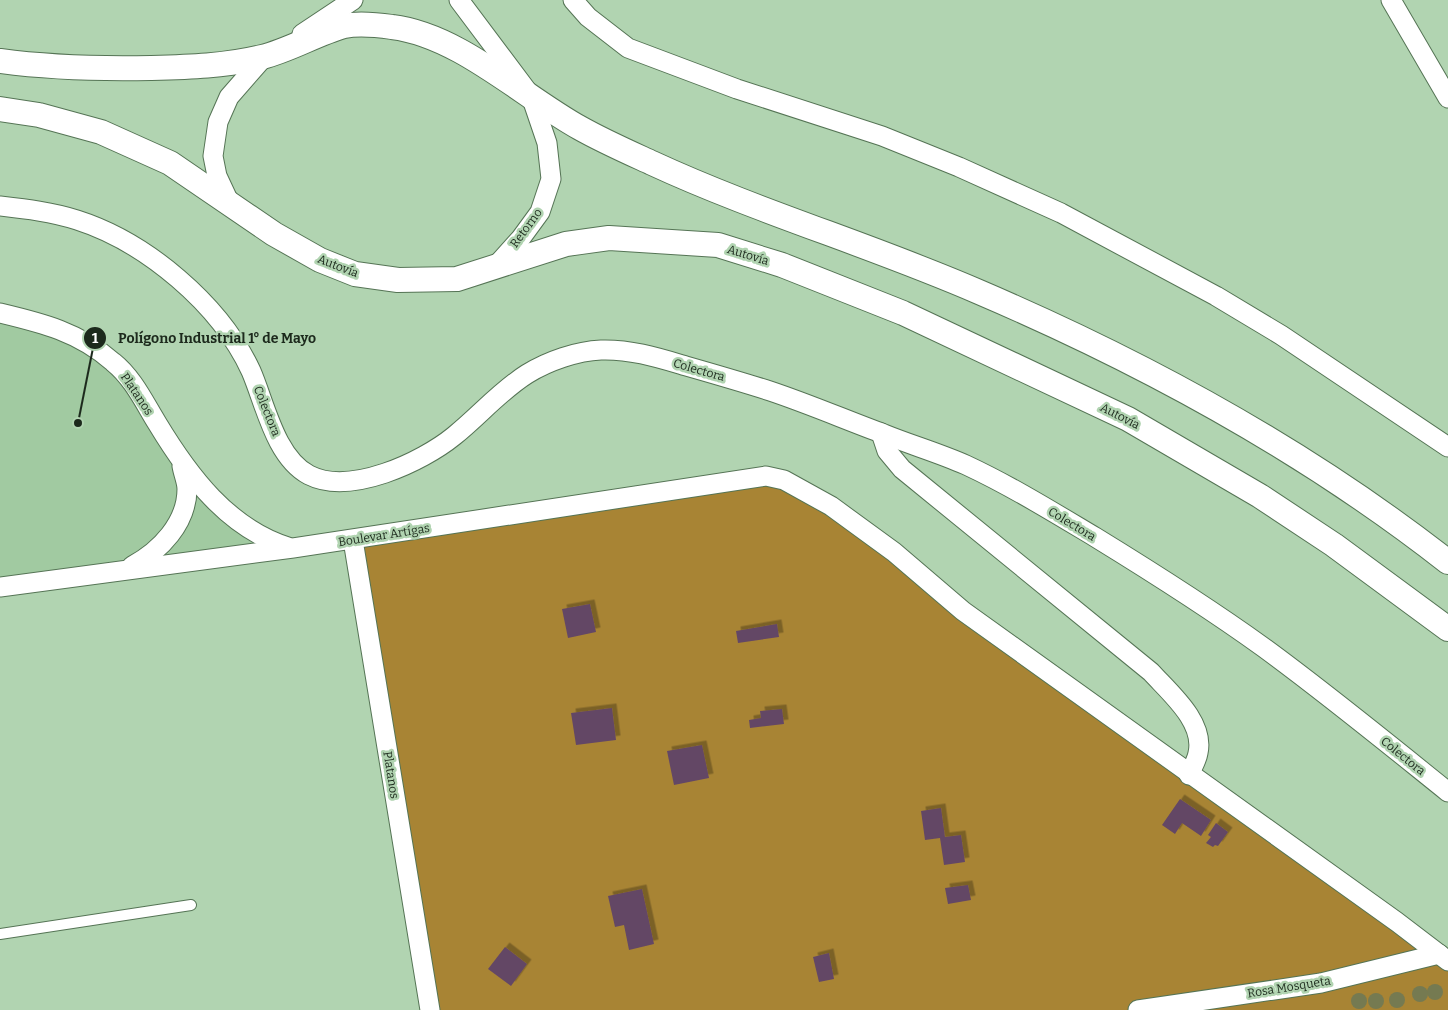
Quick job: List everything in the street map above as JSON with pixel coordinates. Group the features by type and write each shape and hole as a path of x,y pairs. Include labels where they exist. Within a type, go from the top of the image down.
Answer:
{"street":[{"path":"231,206 217,176 213,156 218,122 229,97 264,57 353,0"},
{"name":"Retorno","path":"459,0 531,96 547,144 551,179 540,212 521,238 494,268"},
{"path":"573,0 588,17 628,48 737,89 882,136 959,167 1061,213 1216,296 1281,335 1448,447"},
{"path":"1391,0 1448,98"},
{"path":"0,61 47,68 113,69 204,66 264,57 348,25 390,26 409,30 443,42 580,128 661,167 711,189 887,254 979,292 1100,348 1192,394 1314,466 1448,562"},
{"name":"Autovía","path":"0,109 39,115 101,132 170,163 231,206 320,260 354,274 398,280 456,279 566,244 609,238 718,245 782,265 903,313 1128,419 1260,496 1334,545 1448,629"},
{"name":"Colectora","path":"0,206 74,219 96,227 165,268 213,313 232,337 249,366 275,435 292,462 308,475 334,482 369,478 406,464 451,438 526,374 555,361 600,350 638,352 747,384 810,405 964,465 1030,498 1122,554 1262,646 1448,792"},
{"name":"Platanos","path":"0,313 50,325 79,338 114,362 133,383 181,463 236,521 266,540 293,548"},
{"path":"881,433 887,451 902,469 1151,672 1186,710 1199,737 1198,753 1189,775 1397,922 1443,958"},
{"name":"Platanos","path":"127,568 144,559 170,536 181,517 187,489 181,463"},
{"name":"Boulevar Artígas","path":"0,587 127,568 353,540 766,476 784,480 831,506 894,552 963,611 1189,775"},
{"name":"Platanos","path":"353,540 430,1010"},
{"name":"Rosa Mosqueta","path":"1138,1010 1321,983 1443,958"}],"lane":[{"path":"0,934 191,904"}],"shaded area":[{"path":"0,313 114,362 202,487 293,548 0,587"},
{"path":"784,480 1448,961 1448,1010 430,1010 353,540"}],"building":[{"path":"590,604 596,632 568,638 562,609"},
{"path":"777,624 779,637 738,643 736,631"},
{"path":"612,708 616,740 576,745 571,713"},
{"path":"782,709 784,724 750,728 749,720 761,718 760,711"},
{"path":"702,745 709,778 674,785 667,751"},
{"path":"1180,799 1211,820 1201,836 1182,823 1175,834 1162,825"},
{"path":"941,808 945,837 961,835 965,862 944,865 940,838 925,840 921,811"},
{"path":"1216,823 1228,832 1218,846 1215,845 1213,847 1206,843 1211,837 1208,835"},
{"path":"968,885 971,900 948,904 945,888"},
{"path":"642,889 654,944 629,950 624,925 615,927 608,896"},
{"path":"505,947 527,964 511,986 488,969"},
{"path":"829,953 834,979 819,982 813,957"}],"place":[{"name":"Polígono Industrial 1° de Mayo","path":"78,423"}]}
